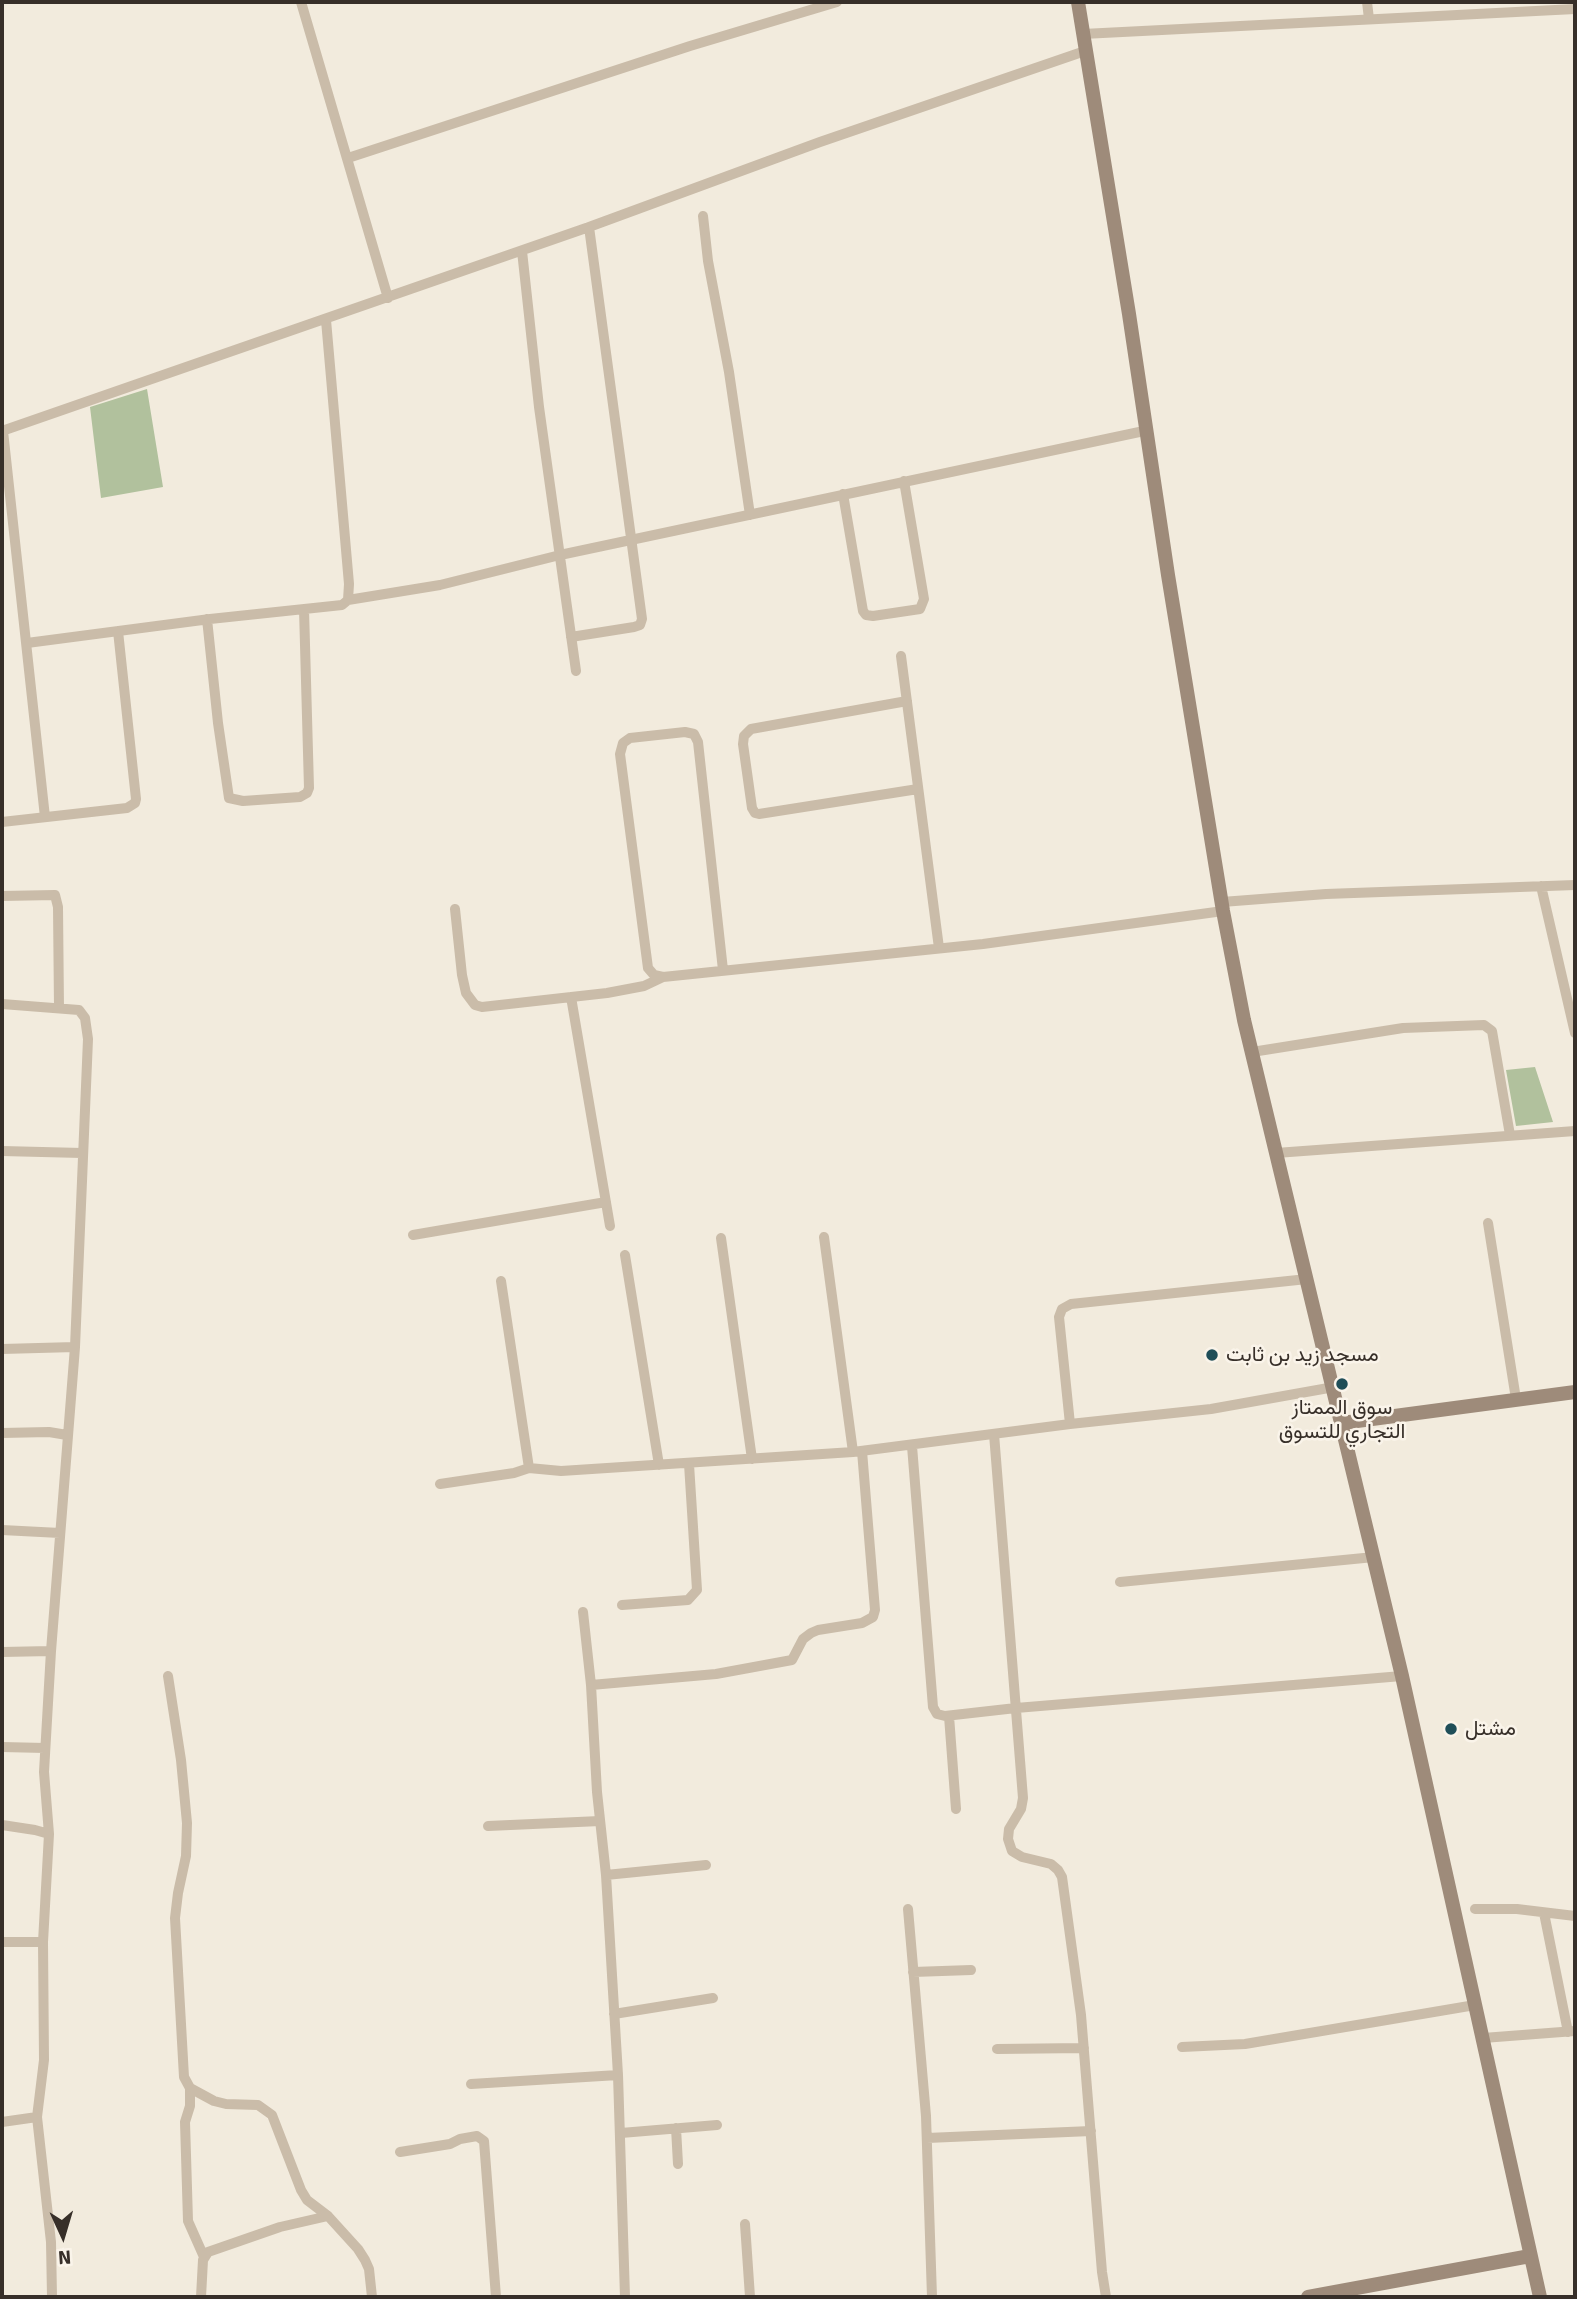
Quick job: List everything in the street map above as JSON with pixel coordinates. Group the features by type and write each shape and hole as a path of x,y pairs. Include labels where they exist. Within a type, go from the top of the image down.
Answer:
{"main road":[{"path":"1078,2 1129,314 1144,431 1222,907 1252,1052 1402,1676 1540,2297"},
{"path":"1342,1423 1575,1392"},
{"path":"1308,2297 1530,2256"}],"street":[{"path":"302,2 388,298"},
{"path":"348,158 690,46 836,2"},
{"path":"1367,2 1369,19"},
{"path":"1083,34 1568,7"},
{"path":"45,817 3,431 589,228 820,142 1086,51"},
{"path":"703,216 750,514"},
{"path":"572,637 634,627 640,625 642,619 589,228"},
{"path":"523,251 539,407 576,671"},
{"path":"326,320 349,584 348,600"},
{"path":"27,642 342,605 348,600 440,585 560,555 1144,431"},
{"path":"843,494 863,611 866,615 873,616 920,608 924,599 904,481"},
{"path":"207,619 229,798 243,801 300,797 307,793 309,788 304,609"},
{"path":"2,822 127,808 133,805 136,799 118,631"},
{"path":"901,656 939,948"},
{"path":"907,701 751,729 744,736 743,744 755,813 918,789"},
{"path":"663,977 654,975 648,968 620,754 623,743 630,738 685,732 694,734 698,742 723,970"},
{"path":"455,909 466,993 475,1005 482,1007 633,989 663,977 939,948 1222,907 1340,894 1575,885"},
{"path":"1541,886 1575,1033"},
{"path":"2,896 55,894 58,907 59,1008"},
{"path":"571,998 610,1226"},
{"path":"2,1004 81,1012 87,1028 75,1347 44,1772 49,1834 43,1942 44,2060 37,2116 51,2242 52,2297"},
{"path":"1252,1052 1404,1028 1484,1025 1492,1031 1510,1135"},
{"path":"1276,1153 1575,1130"},
{"path":"2,1151 82,1153"},
{"path":"412,1235 606,1202"},
{"path":"1488,1223 1516,1399"},
{"path":"590,1685 716,1674 785,1662 796,1656 803,1640 811,1633 862,1623 873,1618 875,1611 858,1452 824,1237"},
{"path":"721,1238 752,1459"},
{"path":"625,1255 659,1465"},
{"path":"1070,1424 1059,1317 1062,1309 1071,1304 1307,1279"},
{"path":"501,1281 529,1468"},
{"path":"2,1349 75,1347"},
{"path":"440,1484 514,1473 529,1468 561,1471 858,1452 1070,1424 1211,1409 1334,1387"},
{"path":"2,1433 49,1432 67,1435"},
{"path":"994,1434 1023,1798 1021,1809 1009,1829 1008,1839 1012,1851 1022,1857 1051,1864 1062,1877 1082,2015 1106,2297"},
{"path":"912,1446 933,1707 937,1714 949,1716 1402,1676"},
{"path":"622,1605 688,1600 697,1590 689,1464"},
{"path":"2,1530 60,1533"},
{"path":"1120,1582 1374,1558"},
{"path":"583,1612 606,1875 621,2133 625,2297"},
{"path":"2,1652 51,1651"},
{"path":"168,1676 181,1760 187,1823 186,1856 175,1918 184,2077 190,2088 190,2106 185,2122 188,2221 204,2257 201,2297"},
{"path":"949,1716 956,1809"},
{"path":"2,1747 45,1748"},
{"path":"488,1826 600,1821"},
{"path":"2,1825 49,1834"},
{"path":"606,1875 706,1865"},
{"path":"1475,1909 1501,1908 1575,1916"},
{"path":"908,1909 927,2138 932,2297"},
{"path":"1483,2038 1571,2031 1544,1913"},
{"path":"2,1942 43,1942"},
{"path":"913,1972 971,1970"},
{"path":"614,2014 713,1998"},
{"path":"1182,2047 1245,2044 1475,2004"},
{"path":"998,2049 1084,2048"},
{"path":"471,2084 618,2076"},
{"path":"190,2088 214,2101 258,2105 272,2115 300,2190 307,2200 328,2216 365,2260 369,2269 372,2297"},
{"path":"2,2122 37,2116"},
{"path":"621,2133 717,2125"},
{"path":"676,2129 678,2164"},
{"path":"927,2138 1091,2131"},
{"path":"400,2152 450,2144 477,2136 484,2141 496,2297"},
{"path":"204,2257 208,2252 224,2245 280,2227 328,2216"},
{"path":"745,2224 750,2297"}],"green space":[{"path":"147,389 163,487 101,498 90,407"},
{"path":"1535,1067 1553,1122 1516,1126 1506,1070"}],"place":[{"name":"مسجد زيد بن ثابت","path":"1212,1355"},
{"name":"سوق الممتاز التجاري للتسوق","path":"1342,1384"},
{"name":"مشتل","path":"1451,1729"}]}
